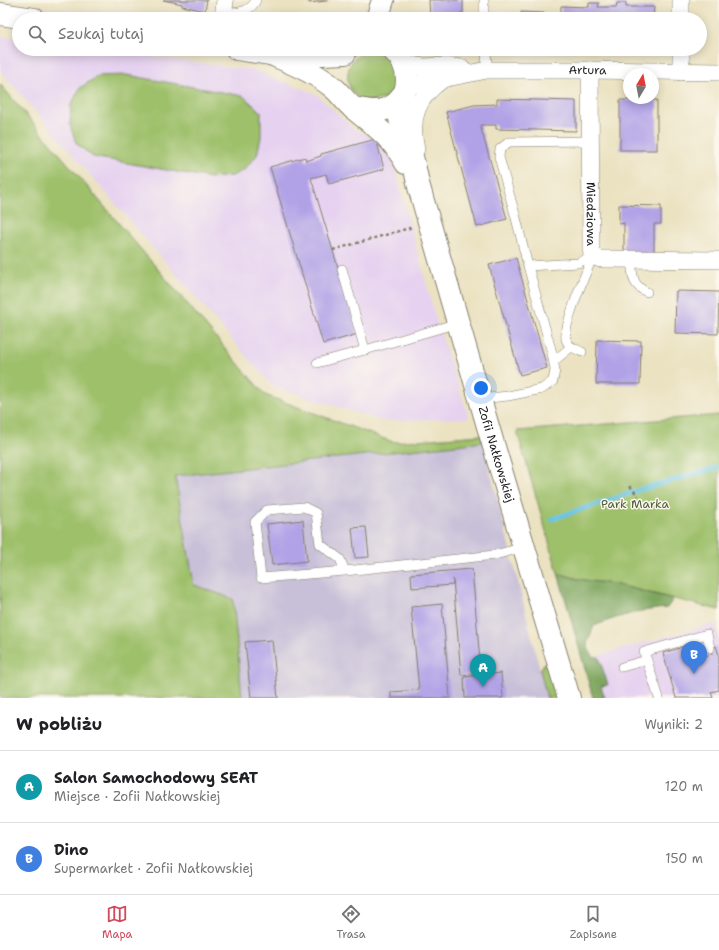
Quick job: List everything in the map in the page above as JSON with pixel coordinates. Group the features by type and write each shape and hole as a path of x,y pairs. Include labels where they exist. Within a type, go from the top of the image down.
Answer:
{"street":[{"path":"379,12 383,0"},
{"path":"392,0 393,12"},
{"path":"681,0 681,12"},
{"path":"0,14 12,16"},
{"path":"276,56 322,79 353,108 379,128 392,141 404,159 419,187"},
{"path":"336,91 338,64 344,56"},
{"path":"399,56 408,74 399,108 400,122 410,149 419,187"},
{"name":"Artura","path":"402,56 423,67 457,67 483,70 719,72"},
{"path":"681,56 681,72"},
{"name":"Artura","path":"404,92 446,77 483,70"},
{"name":"Miedziowa","path":"590,70 591,250 593,256 600,259 719,260"},
{"path":"419,187 419,162 414,140 413,124 418,107 426,94 446,77"},
{"path":"353,108 377,111 386,109 395,104 404,92"},
{"name":"Zofii Nałkowskiej","path":"419,187 569,698"}],"lane":[{"path":"224,11 246,11 250,9 256,0"},
{"path":"484,0 484,12"},
{"path":"483,70 485,56"},
{"path":"480,399 508,396 542,388 553,381 555,370 554,361 499,157 500,149 509,142 591,141"},
{"path":"528,266 578,263 593,256"},
{"path":"582,352 571,347 566,340 566,330 583,279 593,256"},
{"path":"631,259 635,283 639,289 647,292"},
{"path":"342,269 365,350"},
{"path":"317,363 458,323"},
{"path":"554,361 571,347"},
{"path":"345,571 340,559 320,544 316,513 304,507 267,510 255,522 261,578 345,571 495,555 524,547"},
{"path":"659,698 644,652 706,634 710,648"},
{"path":"622,667 647,660"}],"path":[{"path":"333,250 413,227"},
{"path":"630,486 638,496"}],"shaded area":[{"path":"0,36 12,38 12,56 147,56 253,70 316,94 355,130 376,139 393,162 437,323 469,418 383,421 272,386 0,70"},
{"path":"483,442 547,698 242,698 233,599 194,585 175,476"},
{"path":"715,623 719,637 719,698 605,698 592,657"}],"green space":[{"path":"359,56 387,56 390,58 394,65 398,80 392,92 388,96 381,99 368,101 359,98 353,92 349,84 348,75 350,66 355,58"},
{"path":"127,75 243,96 261,112 261,137 257,155 244,170 232,176 211,178 93,157 76,143 70,124 71,105 80,88 98,76"},
{"path":"0,84 265,395 393,442 481,435 483,442 175,476 194,585 233,599 242,698 0,698"},
{"name":"Park Marka","path":"719,415 719,610 618,585 578,579 558,573 517,431"},
{"path":"558,573 578,579 618,585 673,599 667,608 630,614 594,626 587,644 592,657 599,657 608,685 601,686 605,698 593,698"},
{"path":"545,662 558,698 547,698 540,670"}],"building":[{"path":"163,0 207,0 205,11"},
{"path":"309,0 327,0 327,1 309,3"},
{"path":"429,0 463,0 463,12 430,12"},
{"path":"589,3 599,3 598,7 616,7 617,3 626,3 626,7 654,7 654,12 561,12 561,6 589,7"},
{"path":"497,99 576,101 576,131 496,129 496,125 480,125 507,219 477,227 446,112 474,105 497,104"},
{"path":"620,100 623,100 623,104 657,104 657,150 620,150"},
{"path":"376,139 384,169 329,184 326,174 311,178 358,334 323,344 270,167 305,157 306,161 321,156 321,154"},
{"path":"619,205 661,206 661,224 654,224 654,254 624,253 624,223 619,224"},
{"path":"516,258 547,368 520,375 489,265"},
{"path":"676,291 719,292 718,334 675,333"},
{"path":"597,340 641,341 640,384 596,384"},
{"path":"303,520 307,561 272,565 267,524"},
{"path":"366,527 369,557 355,558 352,528"},
{"path":"472,569 481,673 461,675 453,579 453,585 412,588 411,574"},
{"path":"442,604 450,698 391,698 391,692 419,690 411,607"},
{"path":"272,640 278,698 251,698 245,642"},
{"path":"697,643 701,657 712,654 710,647 716,646 719,655 719,690 711,692 713,698 676,698 663,653"},
{"path":"501,673 503,698 465,698 464,677"}],"waterway":[{"path":"552,519 639,490 719,467"}],"place":[{"name":"Dino","path":"694,674"},
{"name":"Salon Samochodowy SEAT","path":"483,687"}]}
